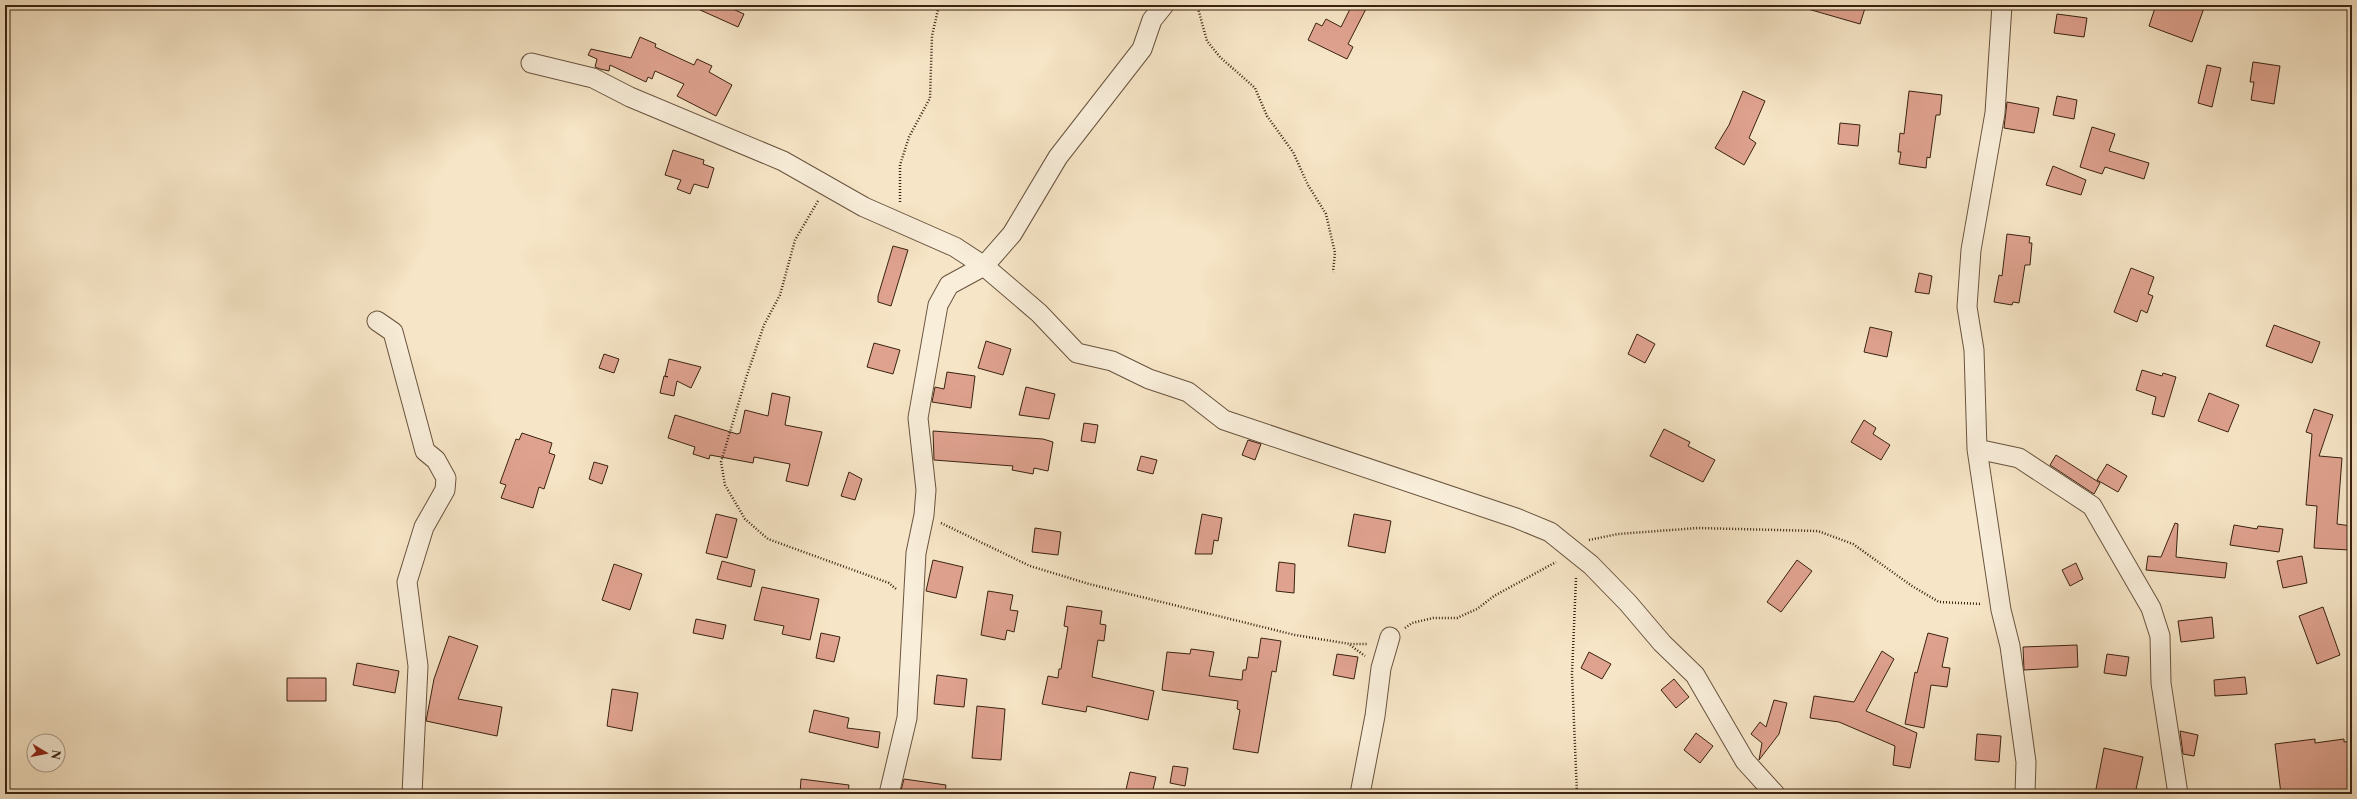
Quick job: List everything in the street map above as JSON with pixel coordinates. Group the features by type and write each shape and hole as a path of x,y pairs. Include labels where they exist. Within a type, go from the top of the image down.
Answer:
{"street":[{"path":"889,794 907,718 916,553 924,515 925,476 918,418 938,305 949,285 984,266 1012,234 1058,157 1142,49 1152,20 1164,5"},
{"path":"2002,5 1995,113 1971,250 1967,307 1974,350 1978,449 2001,610 2010,646 2024,747 2025,794"},
{"path":"531,63 593,78 630,97 784,161 864,207 955,247 984,266 1039,313 1077,353 1112,361 1149,379 1188,392 1224,420 1516,518 1550,532 1591,565 1628,602 1662,643 1695,675 1745,761 1776,794"},
{"path":"377,321 393,332 425,451 436,460 446,478 445,490 424,527 407,582 418,666 412,794"},
{"path":"1978,449 2019,458 2092,506 2151,608 2160,636 2161,683 2178,794"},
{"path":"1360,794 1375,716 1380,668 1390,638"}],"path":[{"path":"898,221 900,165 909,137 930,98 932,36 939,5"},
{"path":"1197,5 1207,41 1220,57 1254,88 1267,116 1293,152 1308,184 1326,214 1335,252 1333,272"},
{"path":"826,186 795,240 780,295 764,325 746,378 721,462 725,485 745,519 768,539 889,583 914,603"},
{"path":"924,515 1030,566 1089,584 1319,639 1350,644 1379,644 1412,623 1433,618 1457,618 1477,609 1494,596 1513,588 1534,573 1574,552 1590,538 1618,534 1698,528 1818,531 1853,544 1912,586 1939,602 1993,605 2001,610"},
{"path":"1574,552 1577,585 1572,674 1577,794"}],"building":[{"path":"689,5 724,5 744,14 738,27"},
{"path":"1352,5 1368,5 1348,44 1353,47 1347,59 1308,40 1316,23 1322,26 1326,19 1341,27"},
{"path":"1808,5 1866,5 1860,24 1808,9"},
{"path":"2156,5 2205,5 2192,42 2149,26"},
{"path":"2057,14 2087,18 2084,37 2054,33"},
{"path":"640,37 656,44 655,47 694,65 697,59 712,66 709,72 732,85 716,116 677,96 684,84 655,71 652,79 648,77 646,82 610,65 609,71 600,69 595,67 597,59 588,55 591,49 631,58"},
{"path":"2253,62 2280,66 2274,104 2251,100 2254,82 2250,82"},
{"path":"2207,65 2221,68 2212,107 2198,103"},
{"path":"1743,91 1765,101 1749,138 1756,143 1744,165 1715,148 1729,125"},
{"path":"1909,91 1942,95 1940,115 1936,115 1930,158 1927,157 1926,168 1899,164 1901,152 1898,152 1900,133 1904,134"},
{"path":"2057,96 2077,100 2074,119 2053,115"},
{"path":"2007,102 2039,108 2034,133 2004,128"},
{"path":"1840,123 1860,125 1858,146 1838,144"},
{"path":"2092,127 2115,134 2109,151 2149,163 2144,179 2105,167 2102,174 2080,167"},
{"path":"673,150 704,160 703,164 714,168 708,188 694,184 690,194 677,189 681,180 665,175"},
{"path":"2053,166 2086,180 2081,195 2046,185"},
{"path":"2007,234 2030,237 2029,243 2032,243 2030,265 2025,265 2019,303 2013,302 2012,305 1994,302 1999,275 2002,276"},
{"path":"893,246 908,250 891,306 878,302 878,296"},
{"path":"2131,268 2154,277 2148,294 2153,296 2147,313 2141,310 2137,322 2114,312"},
{"path":"1919,273 1932,276 1929,294 1915,292"},
{"path":"2274,325 2320,342 2312,363 2266,346"},
{"path":"1870,327 1892,332 1887,357 1864,352"},
{"path":"1637,334 1655,344 1645,363 1628,354"},
{"path":"986,341 1011,349 1003,375 978,368"},
{"path":"874,343 900,350 893,374 867,367"},
{"path":"604,354 619,359 614,373 599,368"},
{"path":"669,359 701,367 691,388 677,381 674,396 660,393 664,376 668,377 665,376"},
{"path":"2142,370 2162,376 2163,373 2176,377 2164,417 2152,414 2156,397 2136,390"},
{"path":"947,372 975,376 971,408 932,402 935,387 944,389"},
{"path":"1026,387 1055,394 1049,419 1019,415"},
{"path":"772,393 790,397 785,425 822,432 808,486 786,481 790,464 754,457 753,463 710,455 709,459 693,454 695,447 668,438 675,415 737,434 740,433 745,410 768,416"},
{"path":"2209,393 2239,405 2228,432 2198,421"},
{"path":"2314,409 2333,415 2319,456 2342,458 2337,524 2351,526 2349,550 2314,548 2317,506 2306,505 2312,434 2306,432"},
{"path":"1864,420 1876,428 1873,434 1890,445 1881,460 1851,442"},
{"path":"1084,423 1098,425 1095,443 1081,441"},
{"path":"1664,429 1690,442 1688,446 1715,460 1703,482 1650,456"},
{"path":"933,431 1043,439 1053,442 1048,471 1034,468 1033,474 1012,470 1013,466 934,460"},
{"path":"522,433 552,443 549,453 555,455 544,489 539,487 533,508 501,498 506,485 500,483 516,439 519,440"},
{"path":"1248,440 1261,444 1255,460 1242,455"},
{"path":"2056,455 2100,483 2094,494 2050,465"},
{"path":"1141,456 1157,460 1153,474 1137,470"},
{"path":"594,462 608,466 602,484 589,479"},
{"path":"2107,464 2127,476 2118,492 2097,480"},
{"path":"849,472 862,479 855,500 841,496"},
{"path":"716,514 737,519 727,558 706,553"},
{"path":"1202,514 1222,518 1218,541 1214,540 1212,554 1195,554"},
{"path":"1354,514 1391,521 1385,553 1348,546"},
{"path":"2175,523 2178,524 2176,557 2227,563 2225,578 2146,570 2148,556 2161,557"},
{"path":"2234,525 2257,529 2258,526 2283,529 2279,552 2230,545"},
{"path":"1035,528 1061,532 1058,555 1032,552"},
{"path":"2302,556 2307,583 2283,588 2277,561"},
{"path":"933,560 963,567 956,598 926,591"},
{"path":"1797,560 1812,571 1781,612 1767,602"},
{"path":"722,561 755,570 751,587 717,579"},
{"path":"1279,562 1295,564 1294,593 1276,591"},
{"path":"2076,563 2083,579 2070,586 2062,570"},
{"path":"614,564 642,574 630,610 602,600"},
{"path":"762,587 819,599 810,640 782,634 784,626 754,620"},
{"path":"988,591 1013,595 1010,610 1018,611 1014,632 1007,630 1005,640 981,635"},
{"path":"1067,606 1102,611 1100,624 1106,625 1104,641 1098,640 1092,677 1154,691 1148,720 1087,706 1086,712 1042,704 1048,676 1058,678 1059,669 1061,669 1068,627 1064,626"},
{"path":"2323,607 2340,655 2317,664 2299,616"},
{"path":"2212,617 2214,638 2181,642 2178,621"},
{"path":"696,619 726,625 723,639 693,633"},
{"path":"821,633 840,637 834,662 816,658"},
{"path":"1928,633 1948,638 1942,667 1950,668 1947,687 1931,685 1924,728 1905,724 1915,672 1917,673"},
{"path":"449,636 478,646 458,699 502,707 497,736 426,721 434,679"},
{"path":"1261,638 1281,641 1276,672 1272,671 1258,753 1233,749 1240,710 1237,709 1238,701 1162,690 1167,652 1190,654 1191,649 1214,652 1209,676 1242,680 1243,670 1246,670 1248,657 1258,658"},
{"path":"2077,645 2078,667 2024,670 2023,647"},
{"path":"1882,651 1894,659 1866,711 1917,733 1910,768 1893,765 1895,746 1839,722 1810,718 1814,696 1854,702"},
{"path":"1589,652 1611,664 1602,679 1581,668"},
{"path":"1337,654 1358,657 1354,679 1333,675"},
{"path":"2107,654 2129,657 2126,676 2104,673"},
{"path":"357,663 399,671 395,693 353,685"},
{"path":"937,675 967,679 964,707 934,704"},
{"path":"2245,677 2247,694 2215,696 2214,680"},
{"path":"287,678 326,678 326,701 287,701"},
{"path":"1674,679 1689,697 1676,708 1661,690"},
{"path":"612,689 638,693 632,731 607,726"},
{"path":"1774,700 1787,703 1779,734 1759,760 1762,743 1751,734 1760,722 1766,727"},
{"path":"977,706 1005,709 1001,760 972,758"},
{"path":"814,710 849,718 847,728 880,732 878,748 809,732"},
{"path":"2180,731 2198,735 2194,756 2183,754"},
{"path":"1696,733 1713,746 1700,763 1684,750"},
{"path":"1977,734 2001,736 1999,762 1975,760"},
{"path":"2315,739 2315,743 2344,739 2344,742 2352,741 2352,794 2281,794 2275,744"},
{"path":"2104,748 2143,757 2135,794 2095,794"},
{"path":"1173,766 1188,768 1185,786 1170,783"},
{"path":"1130,772 1156,777 1152,794 1125,794"},
{"path":"801,779 849,785 848,794 800,794"},
{"path":"904,779 946,785 945,794 900,794"}]}
